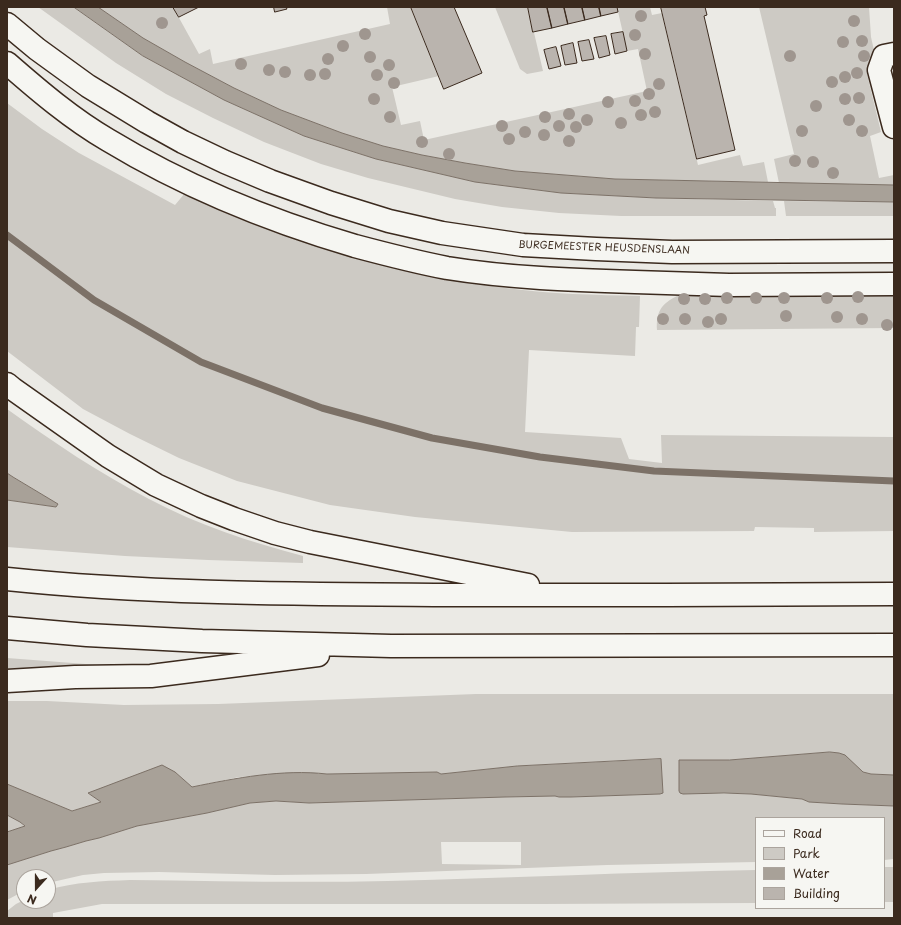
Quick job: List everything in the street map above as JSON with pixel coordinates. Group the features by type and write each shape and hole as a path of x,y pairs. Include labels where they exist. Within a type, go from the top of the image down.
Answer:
{"main road":[{"name":"BURGEMEESTER HEUSDENSLAAN","path":"7,24 37,49 88,86 183,142 270,181 331,203 389,221 442,233 523,245 672,252 894,251"},
{"path":"894,54 884,56 880,70 894,127"},
{"path":"7,63 74,117 107,140 187,182 232,203 276,220 325,237 404,259 449,268 486,273 520,277 590,281 729,285 894,284"},
{"path":"7,384 108,456 156,485 201,506 234,519 275,533 310,542 576,595"},
{"path":"7,579 106,587 297,594 894,594"},
{"path":"7,628 87,635 202,641 391,646 894,645"},
{"path":"7,681 75,677 151,676 391,646"}],"green space":[{"path":"38,7 74,7 143,56 224,100 304,136 376,159 475,182 561,193 656,198 773,201 776,208 776,216 621,216 559,213 502,207 455,199 368,178 321,164 264,142 166,94 116,63"},
{"path":"98,7 173,7 199,54 210,49 213,64 390,24 387,7 411,7 439,76 392,87 401,125 420,121 424,140 647,91 638,49 627,51 617,7 650,7 652,15 662,13 698,165 740,155 743,166 764,162 768,182 615,179 515,171 422,155 383,146 342,133 281,110 234,88 143,38"},
{"path":"495,7 528,7 543,71 527,74 520,69"},
{"path":"759,7 869,7 871,37 875,55 868,67 867,74 881,132 870,136 879,178 894,175 894,185 779,183 774,159 794,154"},
{"path":"7,103 42,129 79,153 175,205 185,193 255,223 323,248 348,256 427,275 540,292 640,296 639,327 636,327 635,356 529,350 525,432 621,438 629,459 662,463 661,435 894,437 894,531 814,532 814,528 755,527 754,531 572,532 415,517 330,505 237,481 179,458 83,409 7,351"},
{"path":"784,201 894,202 894,216 786,216"},
{"path":"677,296 894,296 894,328 657,330 657,318 661,309 667,302"},
{"path":"7,409 76,457 149,499 205,525 263,545 303,556 303,563 125,556 7,547 7,500 56,507 58,504 7,473"},
{"path":"7,658 112,666 7,672"},
{"path":"476,694 894,694 894,775 871,774 863,772 839,753 830,752 729,760 680,760 679,791 680,793 751,794 802,799 809,802 894,806 894,859 885,860 885,817 755,817 755,862 607,865 366,874 275,875 159,872 104,873 83,875 56,881 56,869 16,869 16,895 7,900 7,865 137,826 207,813 250,803 276,801 309,803 505,797 571,797 660,794 663,792 660,759 517,766 441,774 437,772 315,773 239,777 192,787 175,772 88,793 101,802 71,811 7,784 7,701 47,701 124,705 218,704","holes":["441,842 521,842 521,865 442,864"]},
{"path":"7,815 20,822 25,827 7,832"},
{"path":"885,867 894,867 894,902 885,902"},
{"path":"755,870 755,903 102,904 53,913 53,918 7,918 7,911 16,904 16,909 56,909 56,888 99,881 356,882"}],"water":[{"path":"74,7 98,7 143,38 234,88 281,110 342,133 383,146 422,155 515,171 615,179 894,185 894,202 656,198 561,193 475,182 376,159 304,136 224,100 143,56"},
{"path":"7,473 58,504 56,507 7,500"},
{"path":"830,752 845,755 863,772 871,774 894,775 894,806 809,802 802,799 751,794 683,794 679,791 679,760 729,760"},
{"path":"661,759 663,793 660,794 309,803 276,801 250,803 207,813 137,826 7,865 7,832 25,826 7,815 7,784 72,811 101,802 88,793 162,765 175,772 192,787 259,775 293,773 327,774 437,772 441,774 517,766"}],"building":[{"path":"173,7 199,7 179,17"},
{"path":"274,7 286,7 287,9 275,12"},
{"path":"411,7 454,7 482,73 444,89"},
{"path":"528,7 547,7 552,28 533,32"},
{"path":"547,7 564,7 568,24 552,28"},
{"path":"564,7 582,7 585,20 568,24"},
{"path":"582,7 599,7 601,16 585,20"},
{"path":"599,7 617,7 618,12 601,16"},
{"path":"661,7 705,7 707,15 704,16 735,150 697,159"},
{"path":"623,32 627,51 615,54 611,34"},
{"path":"606,36 610,55 599,58 594,38"},
{"path":"589,40 594,59 582,61 578,42"},
{"path":"573,43 577,63 565,65 561,46"},
{"path":"556,47 561,66 549,69 544,50"}],"waterway":[{"path":"7,235 94,300 201,362 322,408 432,438 540,457 654,471 894,481"}]}
